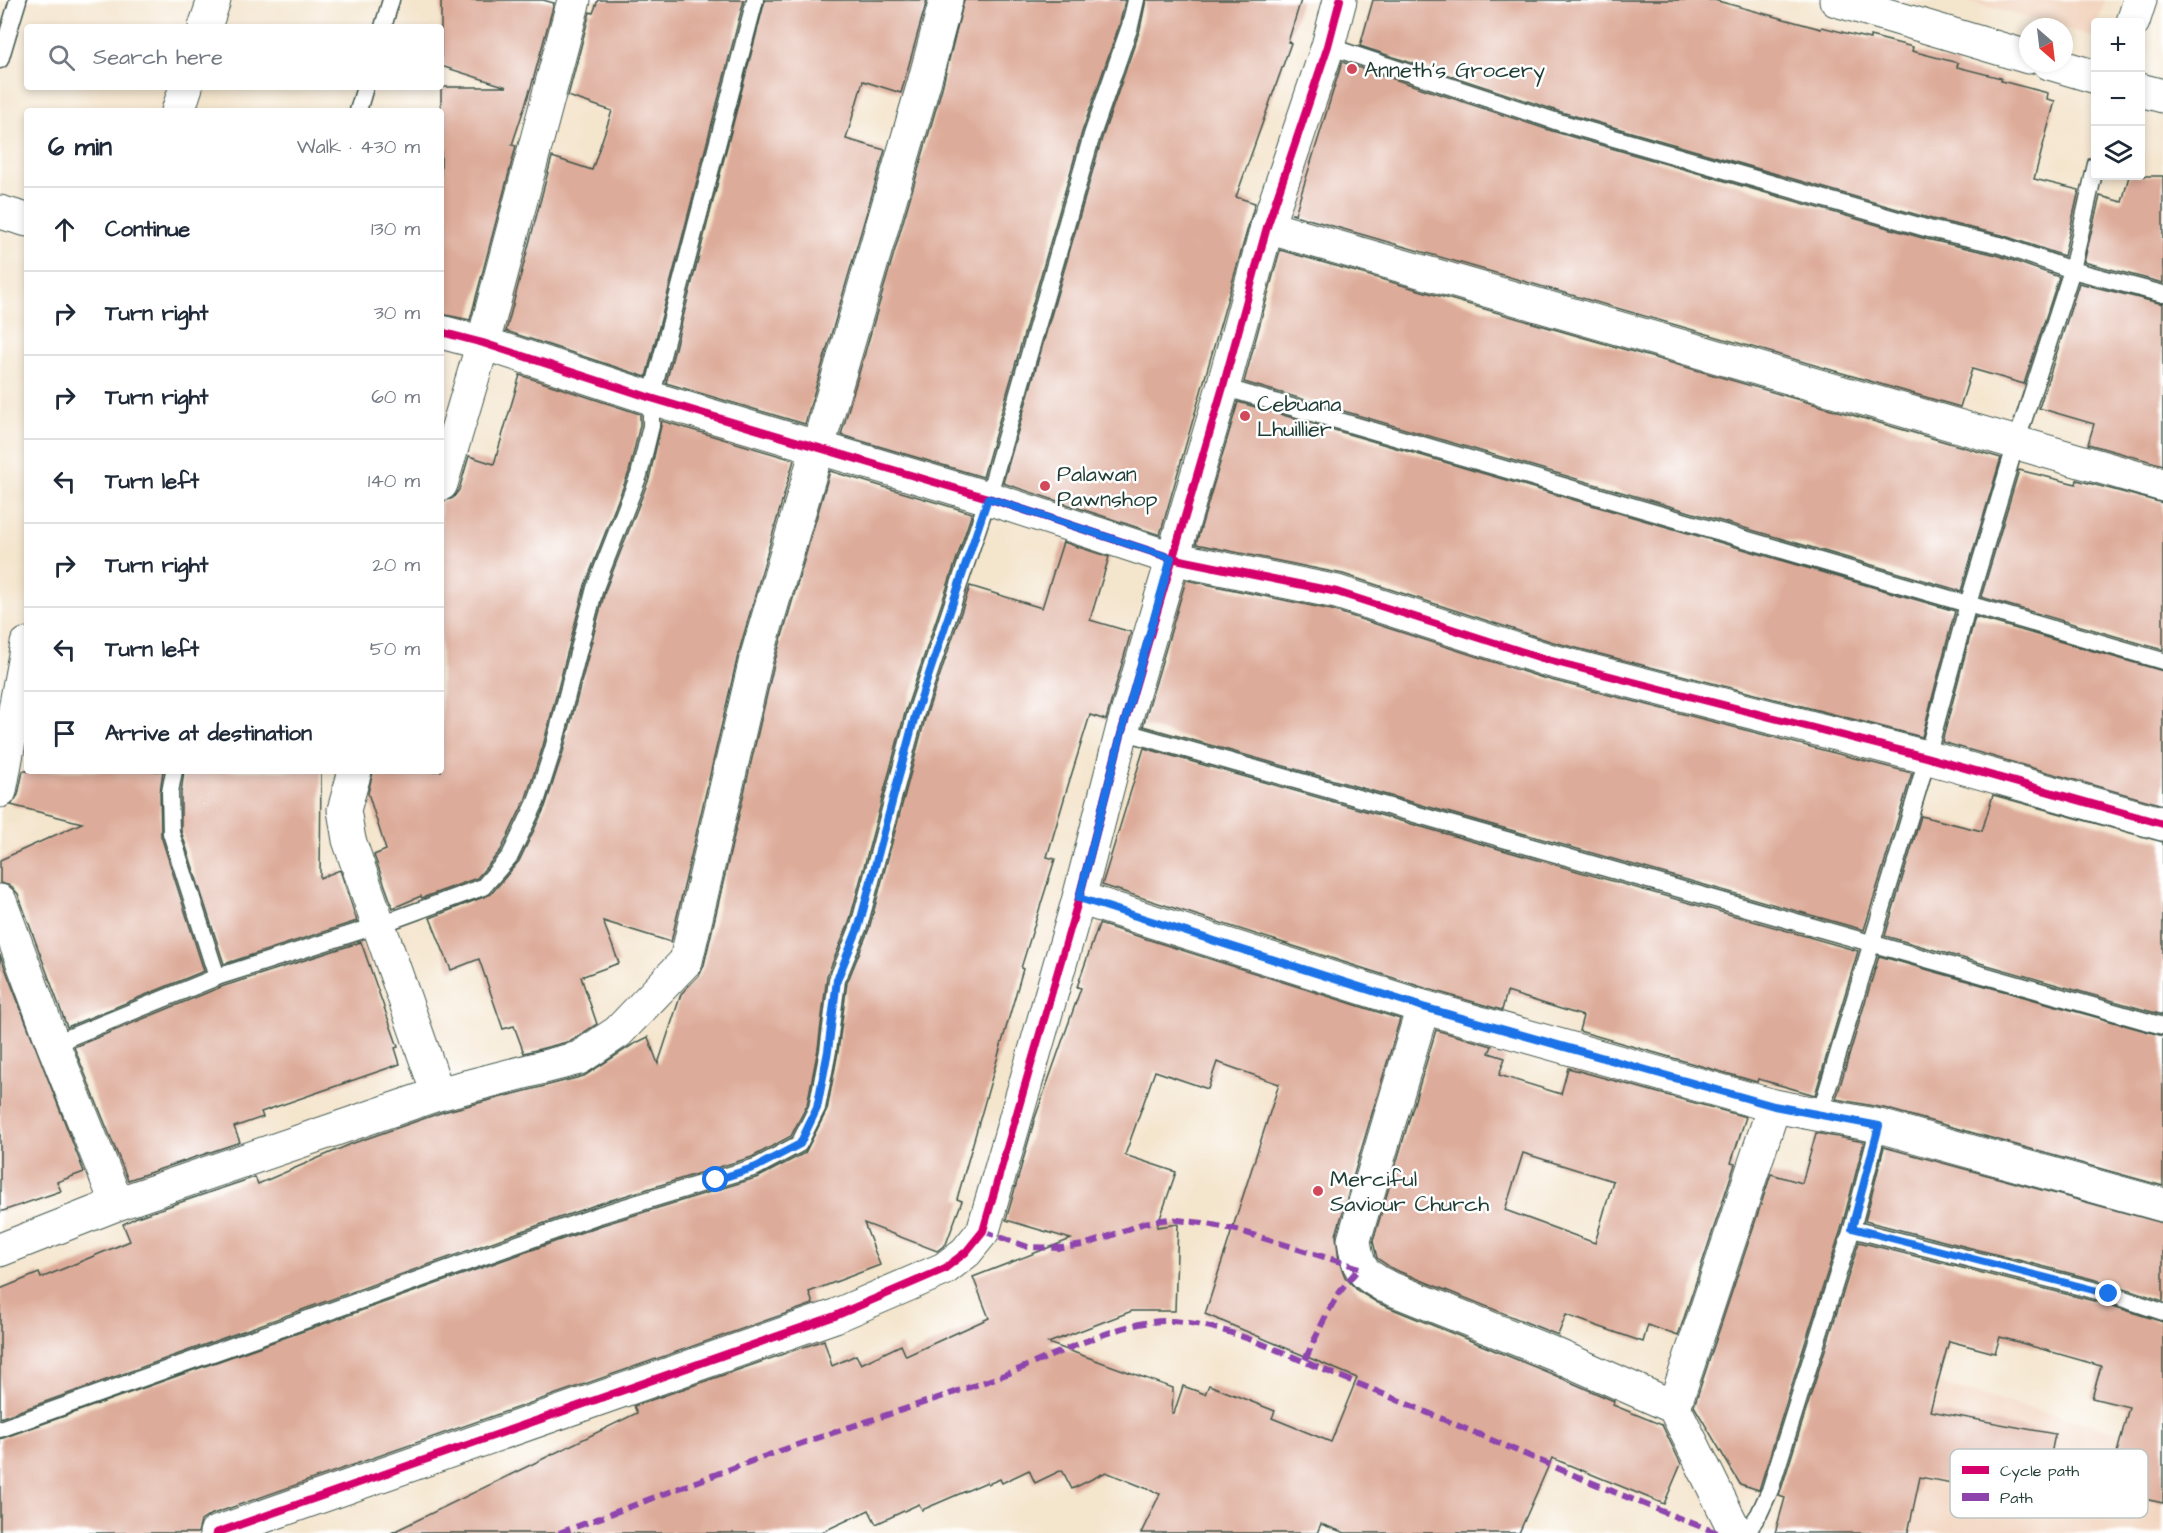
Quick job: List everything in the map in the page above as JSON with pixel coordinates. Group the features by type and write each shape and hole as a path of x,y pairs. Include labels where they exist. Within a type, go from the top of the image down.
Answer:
{"street":[{"path":"206,24 214,0"},
{"path":"444,474 483,343 574,0"},
{"path":"0,1250 117,1204 438,1094 579,1058 618,1032 687,961 756,659 924,83 946,0"},
{"path":"216,1533 835,1316 944,1269 966,1252 983,1231 1079,898 1122,731 1171,558 1223,387 1267,227 1328,46 1340,0"},
{"path":"1836,0 2019,54"},
{"path":"2134,18 2140,0"},
{"path":"2073,70 2091,76"},
{"path":"179,108 185,90"},
{"path":"2145,91 2163,96"},
{"path":"0,212 24,219"},
{"path":"1267,227 2163,485"},
{"path":"444,333 483,343 651,398 988,498 1171,558 1337,592 1548,660 1926,757 2163,824"},
{"path":"0,791 24,660"},
{"path":"354,774 344,810 350,840 438,1094"},
{"path":"1079,898 1423,1007 1774,1106 1879,1126 2163,1205"},
{"path":"0,901 53,1044 117,1204"},
{"path":"1423,1007 1354,1240 1360,1268 1372,1279 1386,1286 1554,1354 1674,1407 1736,1533"},
{"path":"1674,1407 1774,1106"}],"lane":[{"path":"0,60 18,0"},
{"path":"384,24 391,0"},
{"path":"53,1044 217,977 379,925 483,887 510,856 536,802 553,749 595,588 639,475 651,426 651,398 755,0"},
{"path":"0,1429 588,1219 756,1167 800,1144 817,1108 828,1051 837,980 859,926 915,716 988,498 1092,135 1130,26 1136,0"},
{"path":"1328,46 1555,121 1929,229 2000,245 2072,270 2163,294"},
{"path":"359,108 364,90"},
{"path":"1820,1114 2016,442 2072,270 2092,180"},
{"path":"1223,387 2163,661"},
{"path":"1122,731 2163,1026"},
{"path":"173,774 170,792 171,833 217,977"},
{"path":"1746,1533 1759,1514 1770,1490 1852,1228 1879,1126"},
{"path":"1852,1228 2109,1294 2163,1312"}],"shaded area":[{"path":"1965,0 2105,0 2099,18 2091,18 2091,36 2073,31 2073,18 2028,18"},
{"path":"1891,1371 2163,1444 2163,1533 1852,1533"}],"building":[{"path":"441,0 543,0 554,3 532,84 512,145 516,146 470,320 444,315 444,108 441,108 441,90 444,90 444,87 507,87 444,67 444,24 441,24"},
{"path":"598,0 744,0 646,377 506,331 552,157 592,170 612,111 568,96 590,12 593,13"},
{"path":"765,0 927,0 901,93 863,81 846,139 885,150 805,424 666,383"},
{"path":"964,0 1125,0 1120,23 1082,132 983,477 841,435 942,88"},
{"path":"1146,0 1301,0 1288,42 1291,43 1236,197 1255,203 1160,535 1003,483 1102,138 1140,29"},
{"path":"1373,0 1714,0 1821,29 1822,27 1870,39 1870,36 1913,47 1912,51 1958,63 1957,67 2048,93 2047,99 2055,101 2034,179 2079,190 2064,256 2002,235 1932,219 1558,111 1360,46"},
{"path":"1342,62 1552,131 1926,239 1997,255 2059,277 2024,384 1972,369 1960,407 1291,214 1295,214"},
{"path":"2145,176 2163,176 2163,283 2084,262 2100,196 2122,202 2128,180 2145,180"},
{"path":"1280,250 2001,458 1961,591 1244,382"},
{"path":"2079,283 2163,304 2163,465 2088,444 2094,424 2039,408"},
{"path":"520,375 640,414 640,425 629,472 585,585 543,746 526,798 501,850 477,878 422,898 421,896 393,908 374,855 386,850 368,793 372,774 444,774 444,501 453,498 459,490 469,456 494,464"},
{"path":"1238,402 1955,611 1922,737 1553,642 1343,574 1196,544"},
{"path":"662,421 794,460 738,655 671,942 603,921 619,963 581,977 597,1024 571,1041 524,1053 514,1026 503,1029 479,959 451,970 430,918 491,894 519,861 545,807 563,752 605,591 649,479"},
{"path":"2019,470 2076,484 2077,480 2163,503 2163,650 1981,597"},
{"path":"830,471 972,513 905,713 849,923 827,976 818,1049 807,1105 791,1136 752,1157 595,1205 0,1418 0,1289 39,1273 41,1278 130,1241 123,1224 137,1217 255,1177 258,1184 351,1144 443,1112 584,1076 648,1037 658,1064 681,994 700,974 704,965 774,664"},
{"path":"1063,542 1109,557 1090,620 1131,632 1106,720 1090,715 1067,789 1047,857 1055,859 1021,968 1023,969 957,1199 962,1201 946,1244 937,1251 864,1223 880,1265 809,1292 813,1304 210,1515 201,1521 198,1533 0,1533 0,1439 602,1225 759,1177 805,1153 827,1110 838,1052 847,983 869,929 925,719 970,586 1042,608"},
{"path":"1186,580 1332,610 1543,678 1912,773 1864,930 1143,726"},
{"path":"1975,617 2163,671 2163,805 1942,742"},
{"path":"1144,748 1858,951 1815,1095 1758,1079 1757,1082 1579,1031 1583,1016 1507,992 1502,1010 1428,989 1102,885"},
{"path":"23,771 24,774 163,774 160,792 161,836 204,971 67,1027 18,894 11,886 0,883 0,860 82,823 11,805 18,795"},
{"path":"184,774 321,774 320,878 340,870 357,921 224,964 181,831"},
{"path":"1993,795 2163,842 2163,1015 1885,936 1921,816 1982,831"},
{"path":"1099,924 1400,1019 1336,1235 1339,1261 1345,1277 1358,1291 1378,1303 1545,1371 1614,1401 1613,1405 1662,1425 1681,1464 1664,1504 1552,1458 1519,1533 1345,1533 1321,1524 1317,1533 1141,1533 1160,1494 1106,1472 1072,1489 1062,1470 1035,1483 1029,1470 1002,1483 1000,1479 988,1484 987,1482 922,1510 919,1504 876,1524 869,1510 820,1533 391,1533 637,1413 634,1406 824,1340 832,1366 856,1355 861,1364 901,1345 906,1356 989,1318 973,1277 1071,1239 1006,1220 1035,1118 1081,988 1077,987","holes":["1217,1062 1279,1084 1205,1314 1357,1378 1331,1442 1272,1418 1275,1411 1209,1385 1205,1394 1183,1386 1174,1413 1172,1413 1173,1388 1048,1343 1132,1311 1175,1311 1178,1224 1157,1227 1176,1172 1125,1155 1155,1071 1208,1089"]},
{"path":"361,942 398,1047 395,1048 400,1064 261,1112 263,1117 234,1127 240,1142 128,1180 74,1047 221,987"},
{"path":"0,955 84,1172 57,1182 61,1191 0,1212"},
{"path":"1879,956 2163,1036 2163,1186 1884,1108 1836,1099"},
{"path":"1436,1030 1492,1046 1489,1053 1505,1058 1499,1075 1561,1094 1568,1068 1746,1117 1731,1163 1735,1164 1678,1336 1648,1325 1643,1342 1566,1315 1558,1335 1393,1269 1377,1258 1373,1241","holes":["1523,1153 1613,1181 1595,1243 1505,1210"]},
{"path":"1816,1133 1864,1142 1842,1226 1759,1490 1740,1484 1694,1406 1771,1174 1802,1183"},
{"path":"1884,1147 2163,1223 2163,1301 2112,1284 1865,1221"},
{"path":"1859,1242 2106,1304 2163,1322 2163,1503 2148,1500 2148,1449 2118,1449 2129,1407 2092,1398 2101,1366 2000,1337 1995,1353 1949,1341 1930,1411 2055,1434 2052,1449 1950,1449 1950,1483 1920,1477 1908,1533 1775,1533 1785,1498 1779,1496"}],"marked path":[{"path":"983,1231 1028,1247 1063,1248 1083,1245 1144,1223 1169,1219 1237,1230 1360,1268 1335,1300 1304,1362"},
{"path":"559,1533 763,1457 1004,1375 1107,1333 1149,1322 1168,1321 1211,1327 1255,1341 1718,1533"}],"cycle path":[{"path":"216,1533 835,1316 944,1269 966,1252 983,1231 1079,898 1122,731 1223,387 1267,227 1328,46 1340,0"},
{"path":"444,333 483,343 651,398 988,498 1171,558 1337,592 1548,660 1926,757 2163,824"}],"place":[{"name":"Anneth's Grocery","path":"1352,69"},
{"name":"Cebuana Lhuillier","path":"1245,416"},
{"name":"Palawan Pawnshop","path":"1045,486"},
{"name":"Merciful Saviour Church","path":"1318,1191"}],"route":[{"path":"716,1180 756,1167 800,1144 817,1108 828,1051 837,980 859,926 915,716 988,498 1171,558 1122,731 1079,898 1423,1007 1774,1106 1879,1126 1852,1228 2109,1294"}]}
